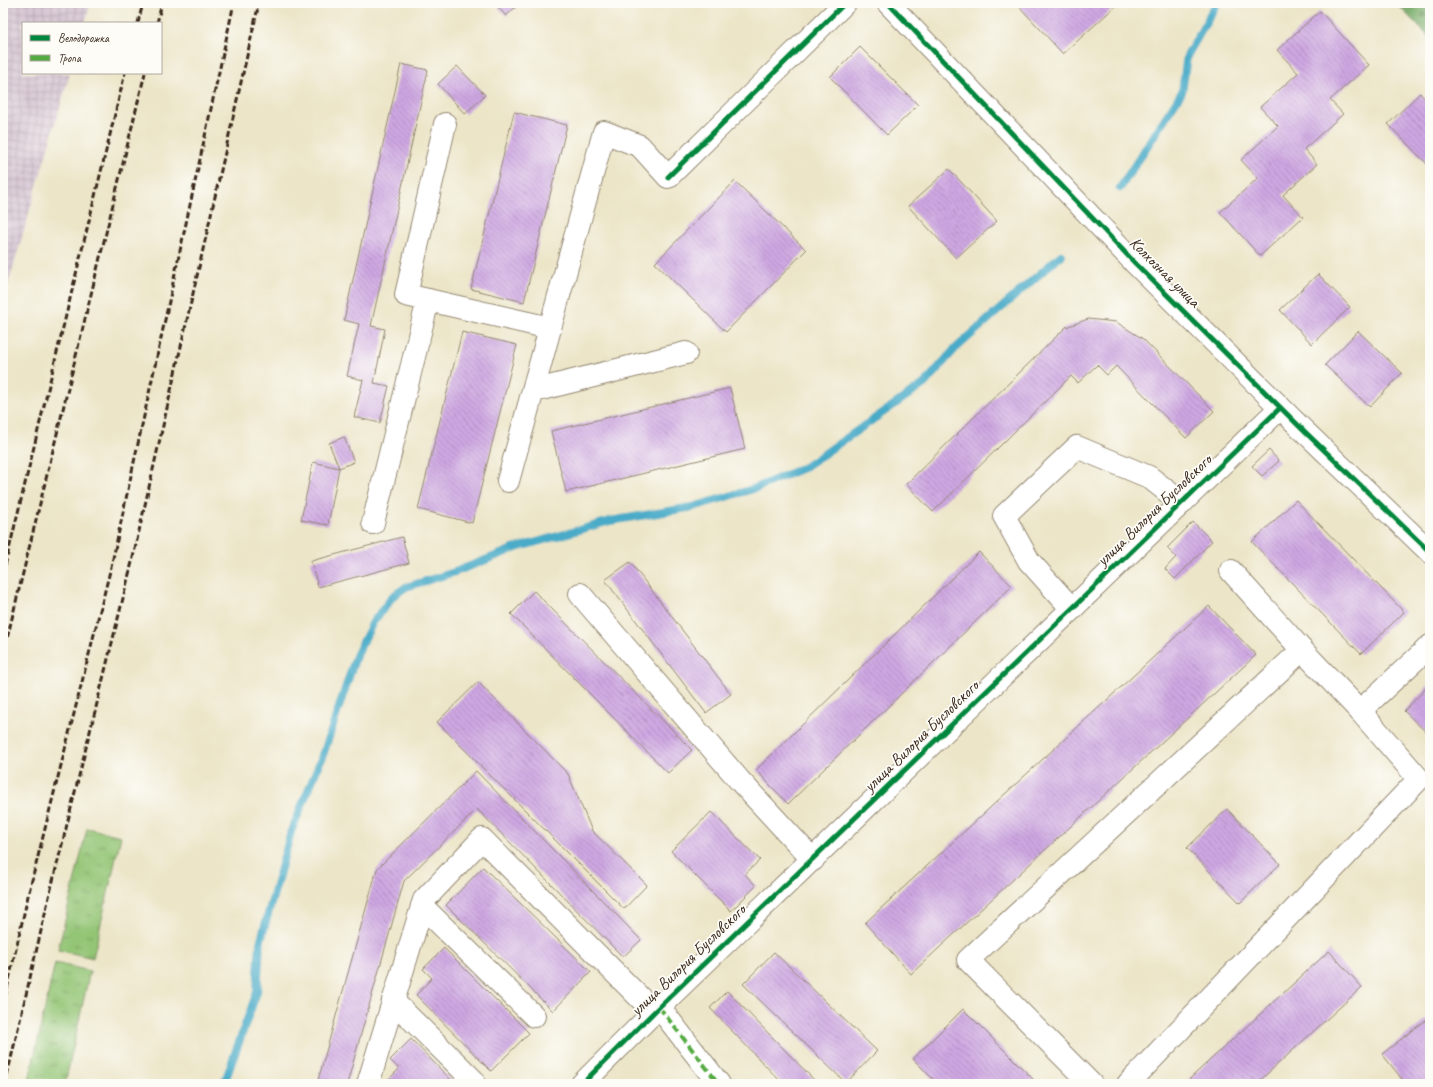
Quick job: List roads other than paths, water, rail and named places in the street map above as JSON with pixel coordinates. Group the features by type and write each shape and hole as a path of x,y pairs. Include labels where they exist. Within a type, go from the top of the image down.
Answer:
{"street":[{"path":"508,481 604,132 640,146 668,177 846,3"},
{"name":"Колхозная улица","path":"888,3 1135,262 1280,408 1430,552"},
{"path":"445,124 406,295 550,328"},
{"path":"373,523 428,300"},
{"path":"533,391 686,353"},
{"name":"улица Вилория Бусловского","path":"582,1084 1280,408"},
{"path":"1072,609 1029,561 1004,516 1077,447 1149,477 1182,503"},
{"path":"1128,1084 1419,779 1360,711 1302,650 1231,571"},
{"path":"580,594 740,781 813,860"},
{"path":"1360,711 1430,646"},
{"path":"1091,1084 968,960 1302,650"},
{"path":"368,1084 424,900 482,838 657,1010 719,1084"},
{"path":"422,906 534,1016"},
{"path":"393,1001 473,1080"}],"waterway":[{"path":"1120,188 1182,92 1187,56 1217,3"},
{"path":"1427,3 1430,6"},
{"path":"224,1084 257,992 260,943 291,832 324,752 356,656 373,622 393,596 406,587 455,572 516,548 610,521 693,507 756,488 805,467 924,384 955,349 1061,255"}],"railway":[{"path":"138,22 143,3"},
{"path":"157,22 162,3"},
{"path":"3,1006 28,896 112,563 234,3"},
{"path":"5,1084 48,901 132,562 259,3"},
{"path":"3,574 125,74"},
{"path":"3,655 145,74"}]}
